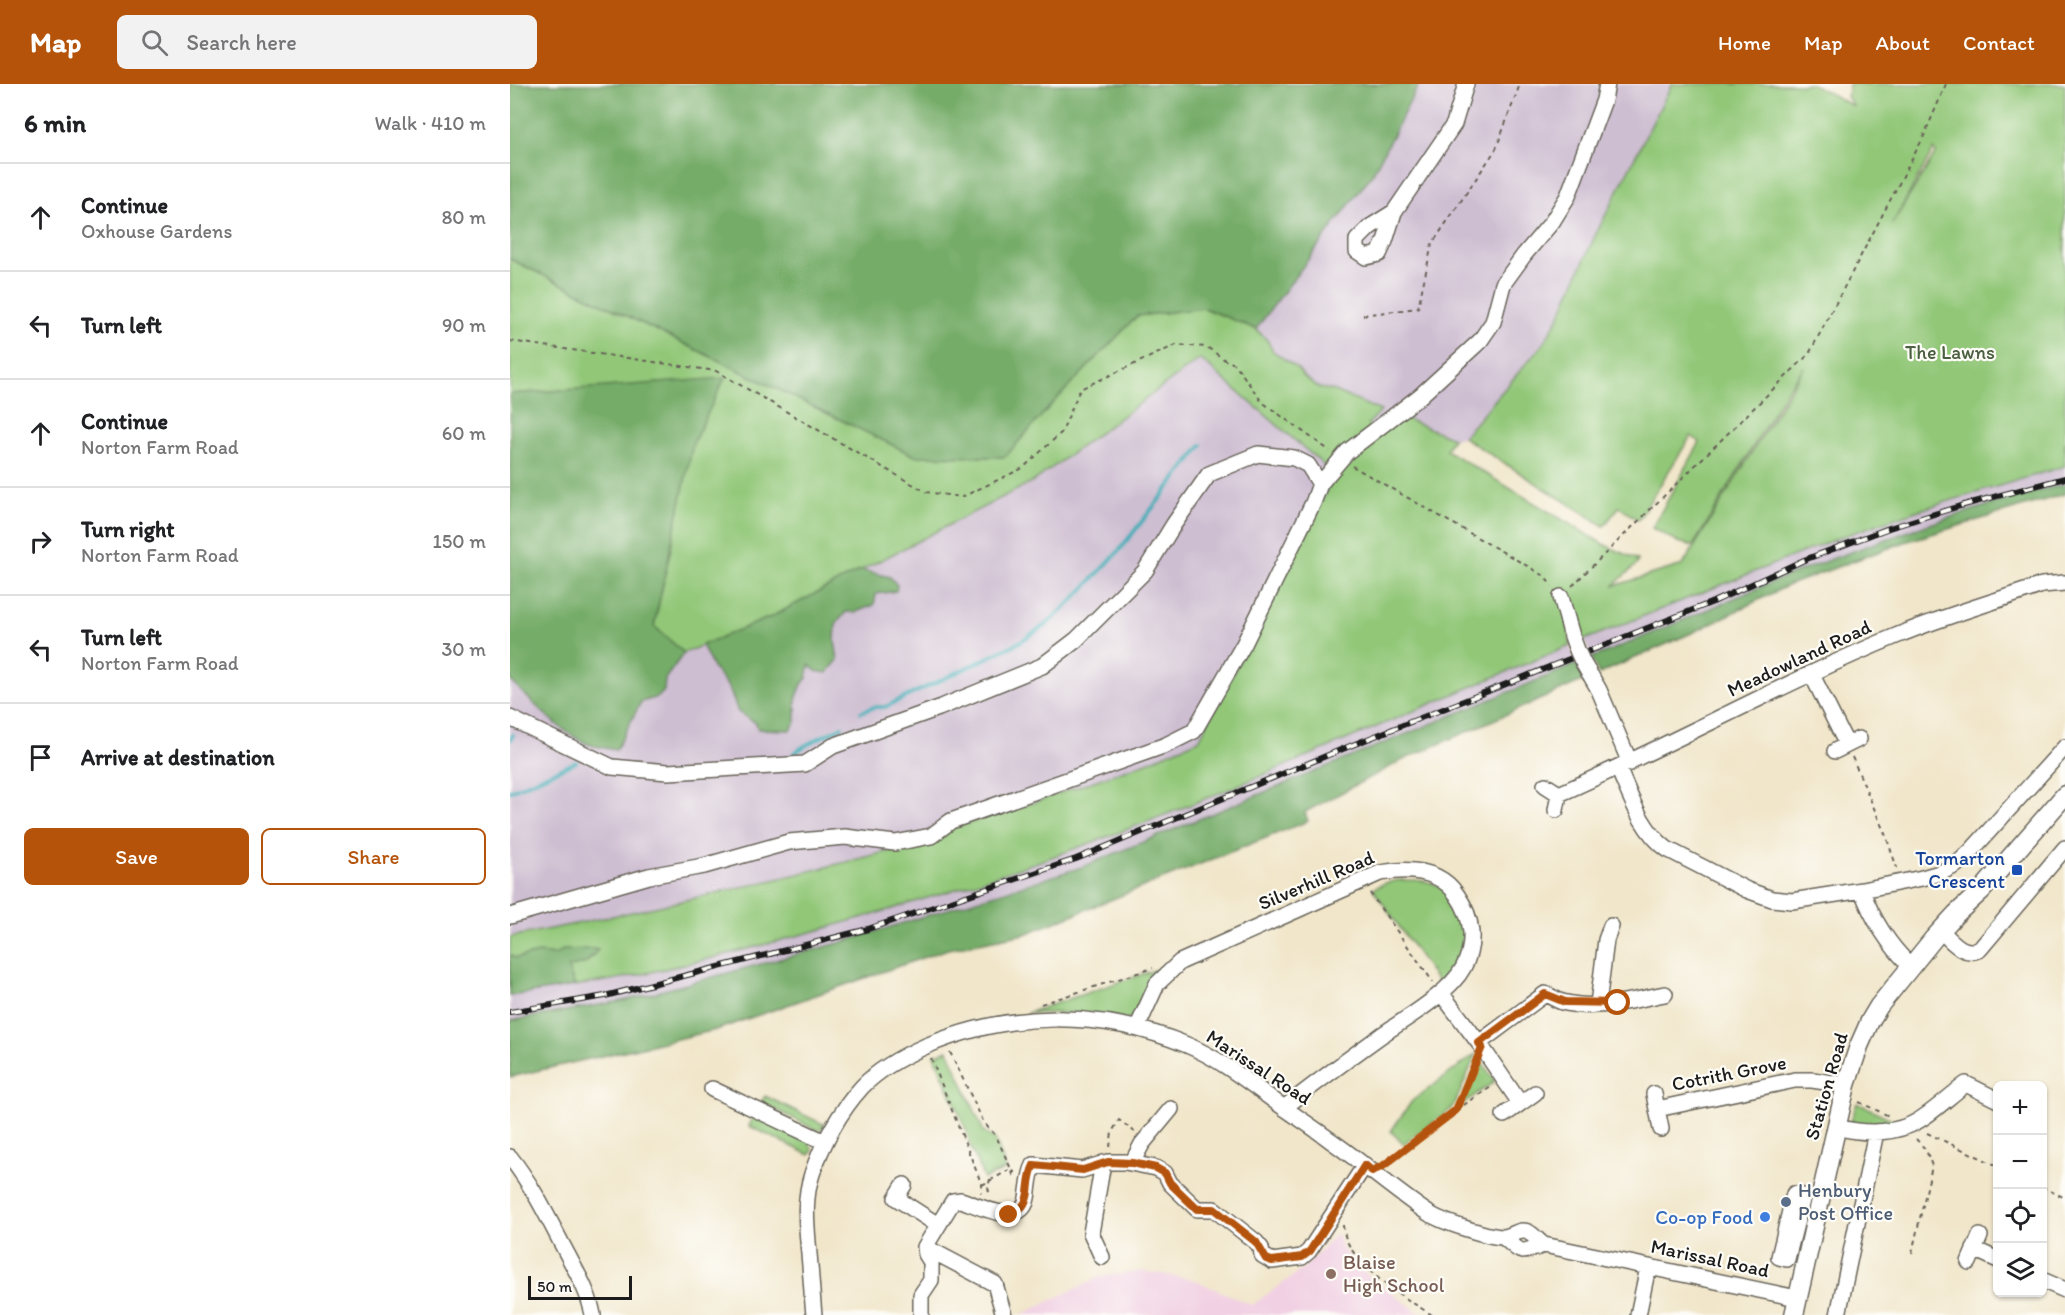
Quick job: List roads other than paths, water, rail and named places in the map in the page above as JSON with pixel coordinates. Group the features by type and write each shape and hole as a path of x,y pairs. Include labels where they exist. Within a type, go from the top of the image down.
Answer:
{"main road":[{"name":"Station Road","path":"1796,1306 1846,1085 1870,1021 1879,1006 1941,931 1982,891 2065,795"}],"street":[{"path":"1394,212 1454,124 1466,84"},
{"path":"510,916 649,876 704,866 789,842 845,837 895,843 931,836 951,821 1166,745 1194,731 1244,644 1313,503 1320,484 1347,452 1420,396 1480,341 1493,322 1503,284 1552,222 1568,196 1604,100 1607,84"},
{"path":"510,718 612,767 668,772 805,764 832,746 939,708 1042,666 1076,640 1145,571 1209,474 1258,454 1294,458 1308,465 1320,484"},
{"name":"Meadowland Road","path":"1559,794 1624,766 1810,673 1899,635 2042,585 2065,583"},
{"path":"1561,597 1573,643 1581,662 1599,690 1646,828 1656,841 1667,849 1747,890 1772,899 1792,901 1862,890 1940,873 1956,865 2065,747"},
{"path":"1810,673 1847,745"},
{"path":"1545,785 1559,794 1556,810"},
{"path":"1941,931 1962,949 1969,951 1980,949 2065,848"},
{"name":"Silverhill Road","path":"1137,1028 1157,984 1180,962 1380,873 1399,869 1417,871 1438,878 1453,889 1468,914 1472,943 1462,970 1441,993 1284,1108"},
{"path":"1862,890 1870,910 1897,952 1911,966"},
{"path":"1598,1004 1606,940 1611,926"},
{"path":"1441,993 1520,1103"},
{"path":"1480,1045 1545,994 1565,1002 1598,1004 1618,1003 1665,994"},
{"name":"Marissal Road","path":"814,1315 805,1225 807,1196 812,1175 825,1142 849,1104 863,1086 907,1054 973,1029 1045,1018 1085,1020 1137,1028 1189,1046 1239,1075 1429,1213 1451,1225 1503,1237 1525,1231 1544,1245 1648,1267 1796,1306"},
{"name":"Cotrith Grove","path":"1661,1129 1655,1101 1795,1080 1846,1085"},
{"path":"1836,1127 1860,1133 1902,1128 1920,1119 1966,1084 1993,1098"},
{"path":"712,1089 825,1142"},
{"path":"1504,1114 1535,1093"},
{"path":"1132,1163 1142,1144 1171,1109"},
{"path":"1838,1315 1875,1132"},
{"path":"510,1157 522,1172 575,1270 587,1294 593,1315"},
{"path":"921,1315 921,1295 931,1280 931,1262 925,1247 953,1201 987,1202 1009,1215 1019,1211 1027,1202 1034,1165 1083,1170 1106,1163 1132,1163 1156,1168 1165,1173 1170,1183 1197,1209 1214,1209 1256,1242 1261,1248 1262,1255 1272,1261 1302,1257 1310,1251 1368,1168"},
{"path":"1102,1257 1091,1233 1106,1163"},
{"path":"904,1185 896,1198 938,1225"},
{"path":"925,1247 995,1284 1004,1315"},
{"path":"1974,1249 1993,1258"},
{"path":"1638,1315 1648,1267"},
{"path":"2047,1282 2065,1290"}],"waterway":[{"path":"861,712 874,707 885,707 1018,643 1047,624 1118,552 1202,445"},
{"path":"794,758 794,753 800,749 842,727"},
{"path":"510,740 513,735"},
{"path":"510,791 576,762"}],"railway":[{"path":"510,1012 605,996 868,929 1076,859 1355,744 1713,602 1804,560 1889,528 2065,478"}],"place":[{"name":"Tormarton Crescent","path":"2017,870"},
{"name":"Henbury Post Office","path":"1786,1202"},
{"name":"Co-op Food","path":"1765,1217"},
{"name":"Blaise High School","path":"1331,1274"}],"park label":[{"name":"The Lawns","path":"1950,352"}]}
